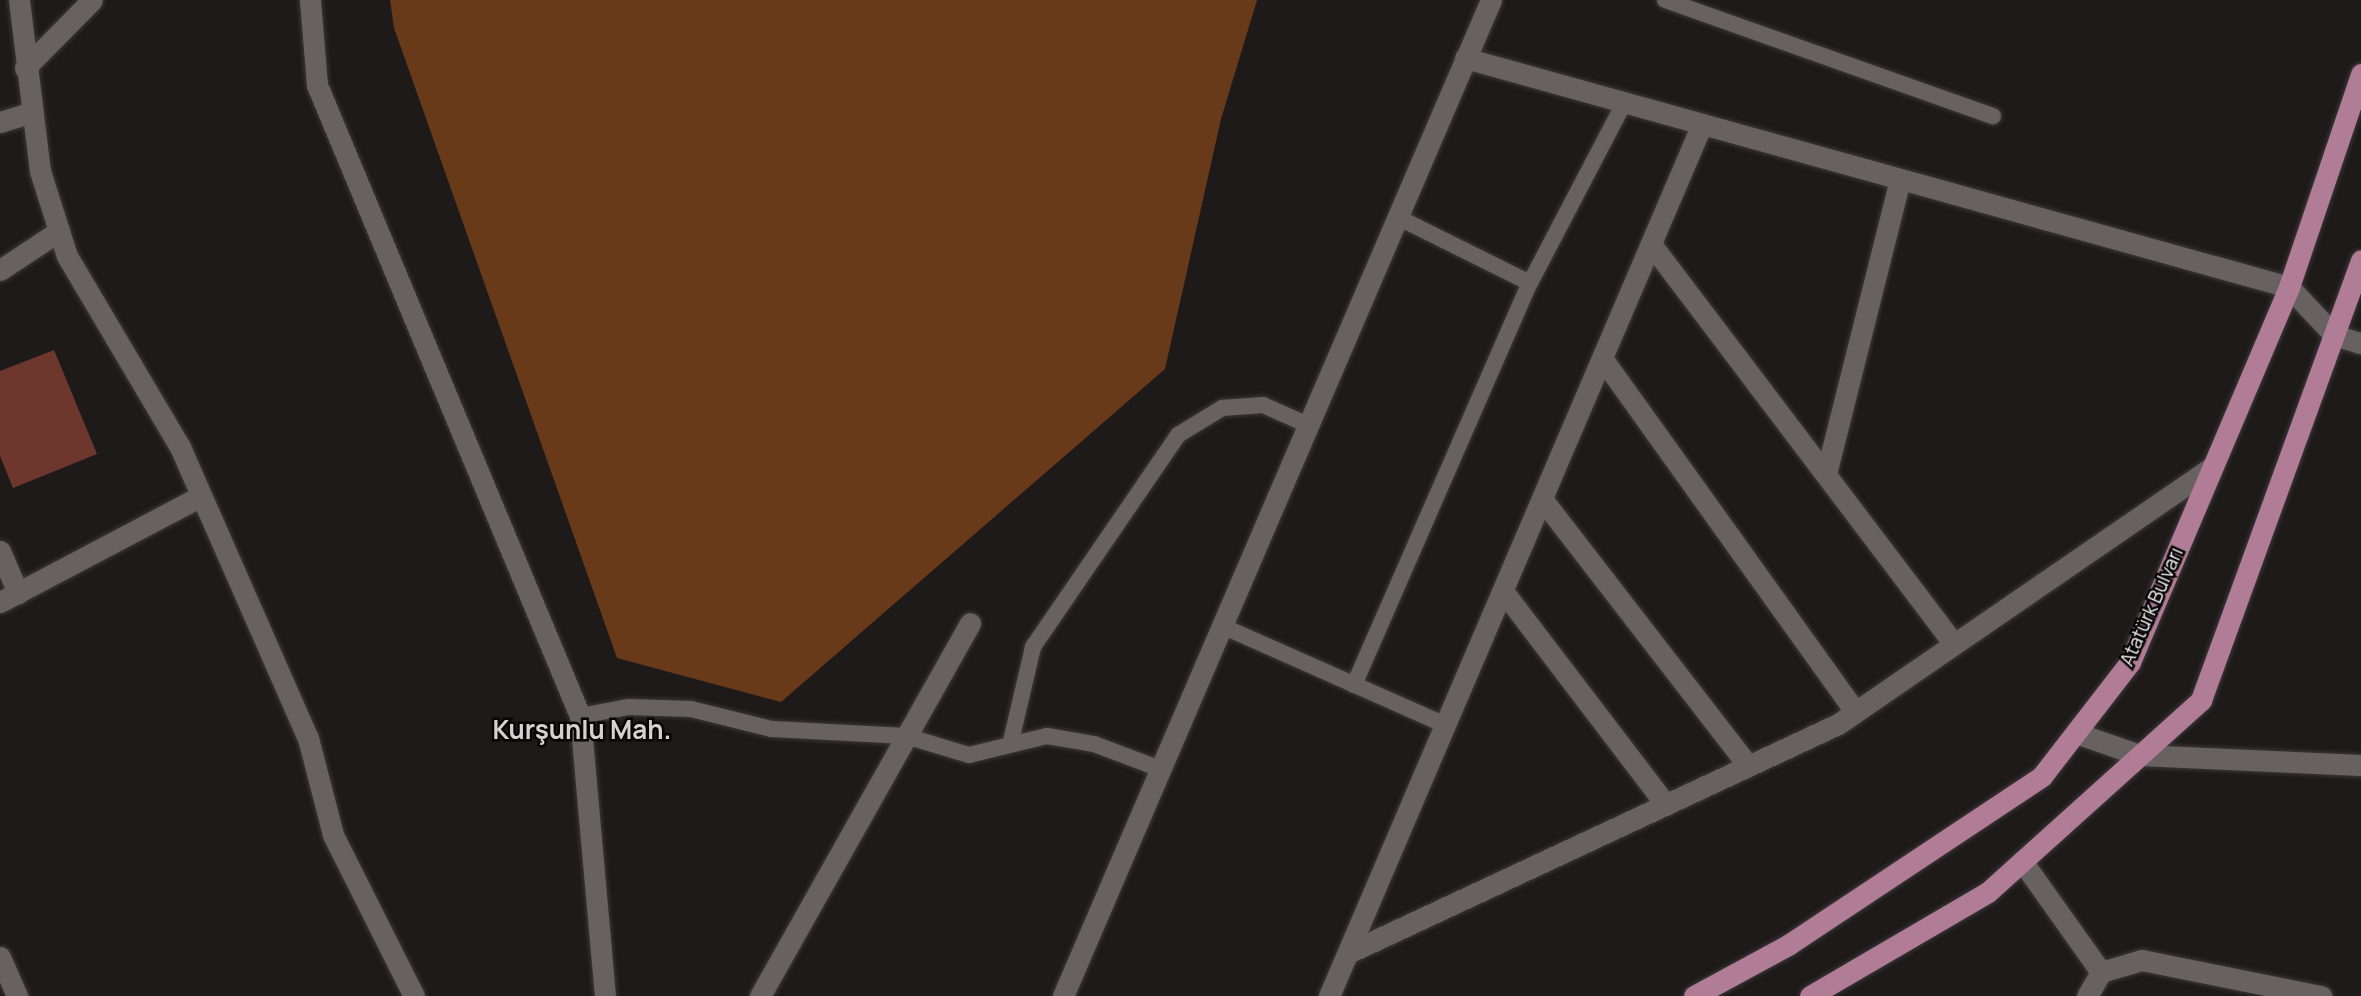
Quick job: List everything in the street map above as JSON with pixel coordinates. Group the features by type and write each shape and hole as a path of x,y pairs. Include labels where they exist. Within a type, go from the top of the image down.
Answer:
{"main road":[{"name":"Atatürk Bulvarı","path":"1694,996 1787,945 2042,776 2130,662 2289,287 2361,74"},
{"path":"1810,996 1988,891 2201,699 2361,260"}],"street":[{"path":"19,0 25,68 40,171 59,231 201,496 308,738 333,835 414,996"},
{"path":"25,68 92,0"},
{"path":"310,0 317,85 580,716 605,996"},
{"path":"1063,996 1491,0"},
{"path":"1465,58 2289,287 2334,335 2361,343"},
{"path":"0,122 32,112"},
{"path":"1329,996 1702,124"},
{"path":"1826,474 1900,179"},
{"path":"0,270 59,231"},
{"path":"1651,244 1954,644"},
{"path":"1602,358 1855,712"},
{"path":"1348,953 1748,766 1855,712 2213,466"},
{"path":"0,551 9,598 201,496"},
{"path":"1542,499 1748,766"},
{"path":"1503,591 1666,804"},
{"path":"760,996 970,623"},
{"path":"2076,733 2139,755 2361,765"},
{"path":"2022,861 2101,972"},
{"path":"0,957 17,996"},
{"path":"2087,996 2101,972 2143,960 2238,988 2321,996"}],"lane":[{"path":"1665,0 1993,116"},
{"path":"1354,685 1530,283 1624,103"},
{"path":"1397,217 1530,283"},
{"path":"1011,741 1033,647 1178,435 1222,408 1263,405 1308,425"},
{"path":"1222,626 1445,726"},
{"path":"580,716 629,706 691,709 772,729 906,736 969,755 1011,741 1047,736 1094,744 1160,769"}],"shaded area":[{"path":"390,0 1257,0 1221,119 1165,369 781,702 617,658 394,28"}],"building":[{"path":"54,350 97,454 13,488 0,456 0,371"}],"district":[{"name":"Kurşunlu Mah.","path":"582,730"}]}
